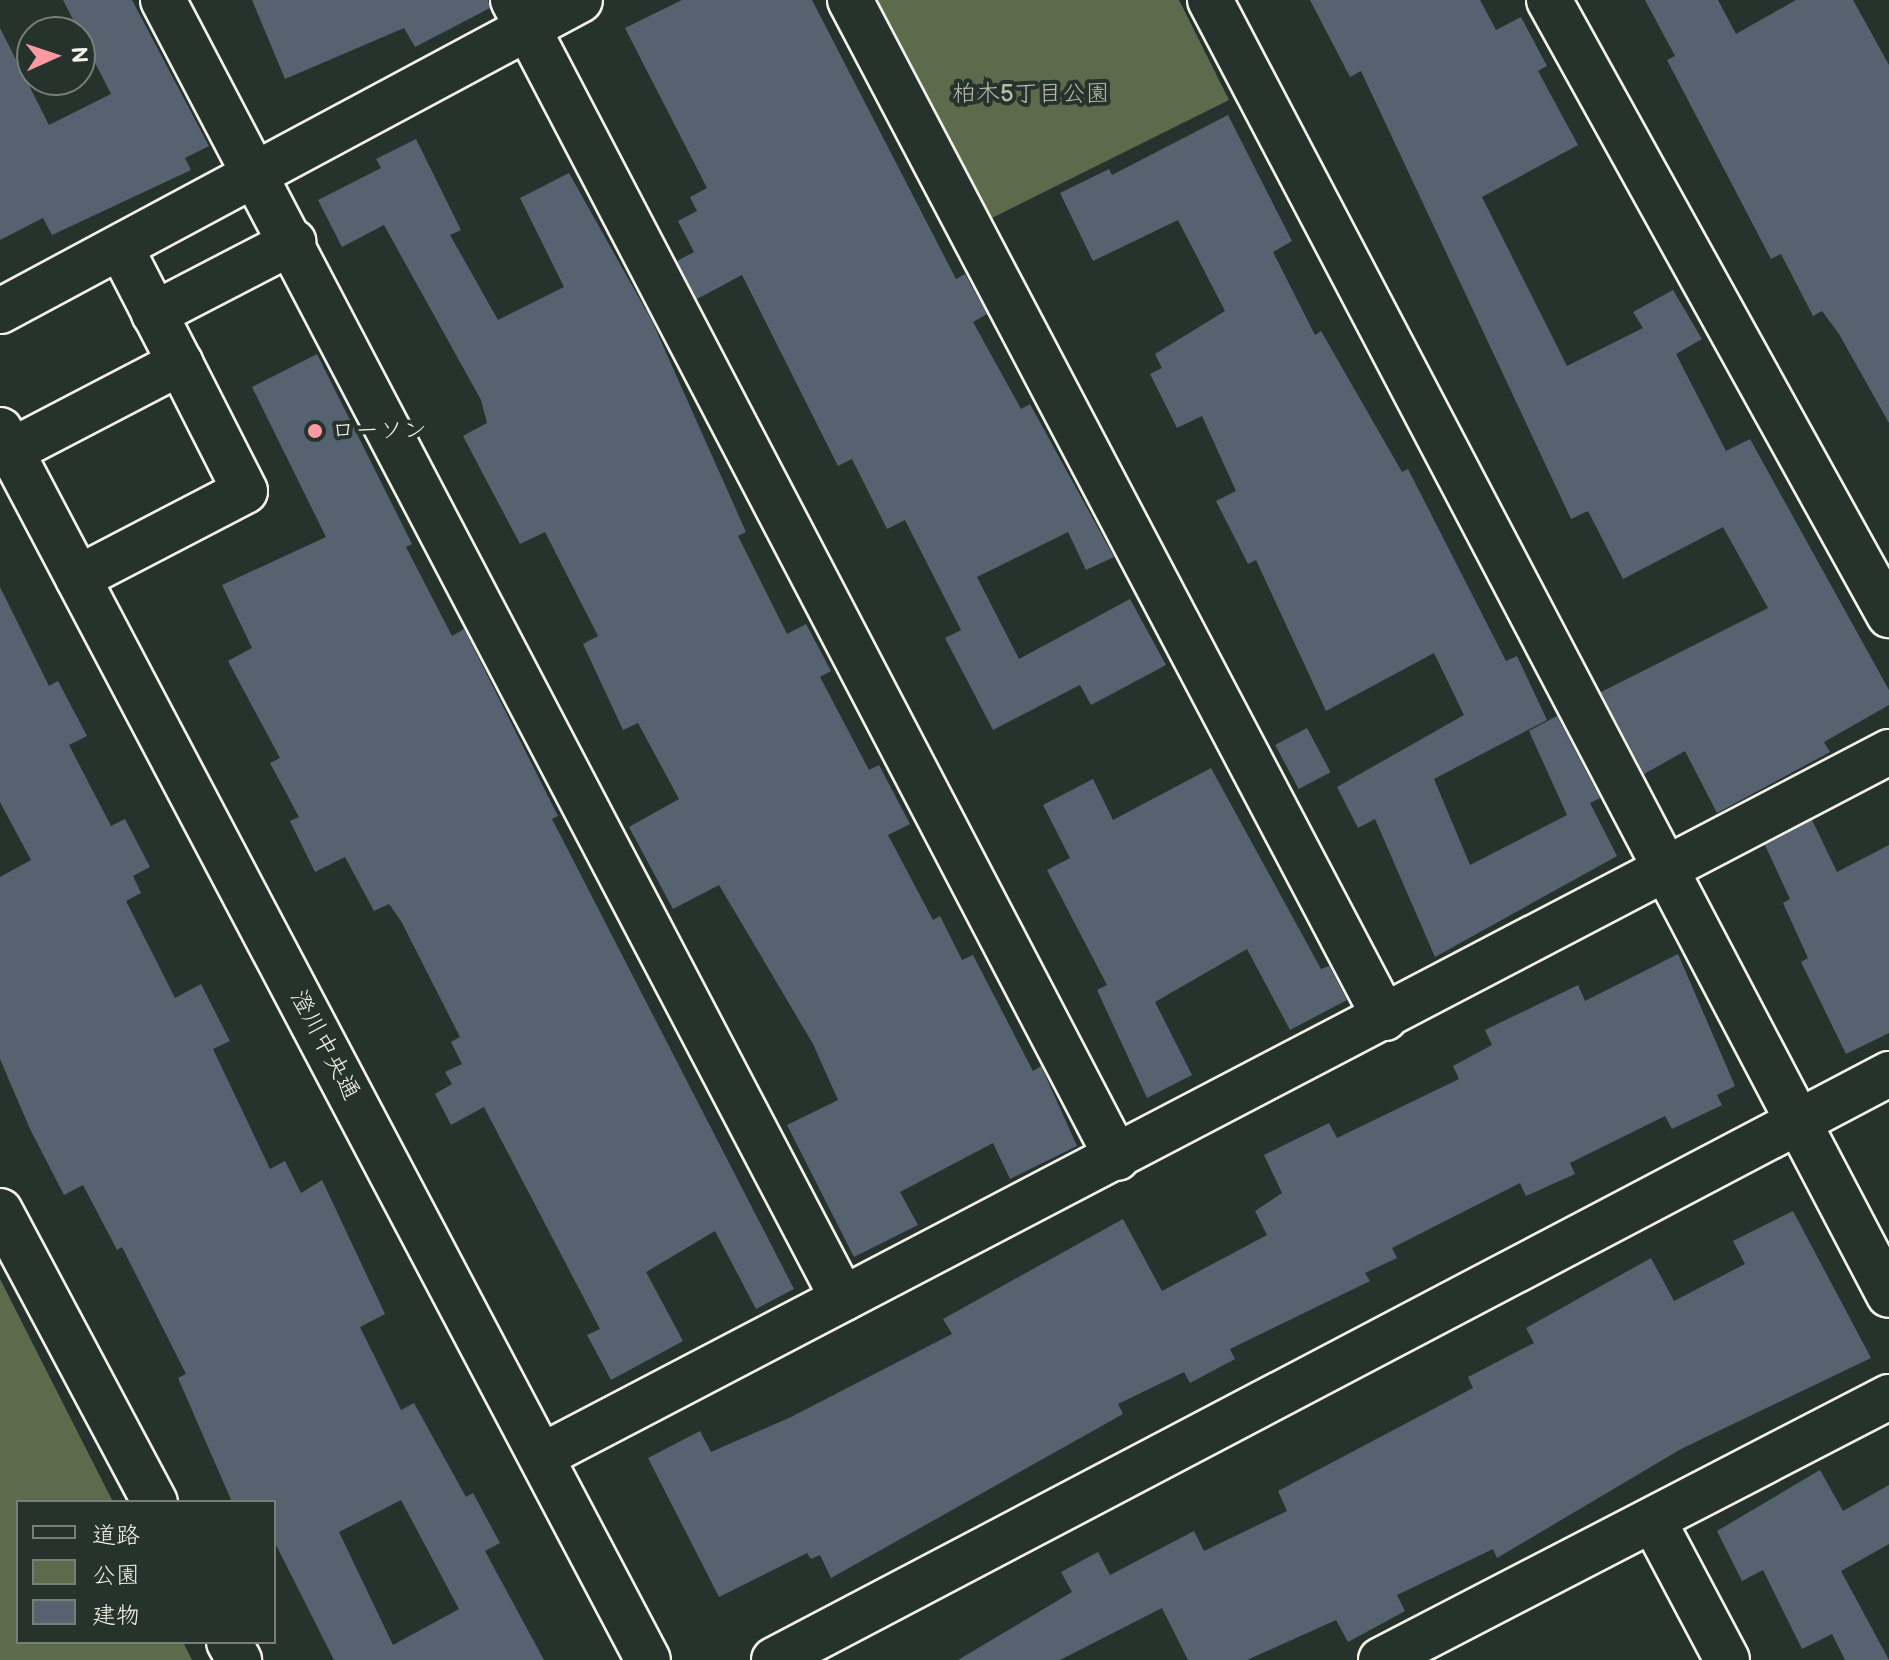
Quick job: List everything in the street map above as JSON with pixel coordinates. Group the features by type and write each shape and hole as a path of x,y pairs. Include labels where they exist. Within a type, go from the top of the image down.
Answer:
{"street":[{"path":"163,0 293,242 843,1299"},
{"path":"0,311 256,178 520,14 580,0"},
{"path":"850,0 1385,1018"},
{"path":"1210,0 1889,1295"},
{"path":"1549,0 1889,615"},
{"path":"520,14 1117,1158"},
{"path":"154,314 293,242"},
{"path":"78,578 245,491 121,248"},
{"path":"6,441 180,363"},
{"name":"澄川中央通","path":"6,441 648,1660"},
{"path":"542,1456 1889,752"},
{"path":"774,1660 1889,1074"},
{"path":"0,1211 154,1500"},
{"path":"1381,1660 1889,1397"},
{"path":"1653,1520 1727,1660"}],"green space":[{"name":"柏木5丁目公園","path":"875,0 1179,0 1229,100 990,219"},
{"path":"0,1279 112,1500 16,1500 16,1644 184,1644 192,1660 0,1660"}],"building":[{"path":"63,0 132,0 209,146 185,158 191,170 52,235 43,218 0,240 0,28 16,60 16,96 34,96 49,125 111,94 96,65 96,16 71,16"},
{"path":"252,0 488,0 490,8 415,47 404,28 285,79"},
{"path":"682,0 812,0 956,279 965,274 987,314 973,322 1021,409 1030,404 1114,557 1086,570 1068,532 977,577 1019,659 1130,599 1166,665 1091,705 1080,685 993,730 945,638 961,630 905,520 887,529 852,459 838,466 742,275 697,299 677,261 694,252 678,221 697,211 690,197 707,188 625,28"},
{"path":"1310,0 1480,0 1496,30 1521,17 1547,66 1538,71 1578,145 1482,197 1567,366 1643,328 1633,312 1673,290 1702,339 1676,354 1726,451 1750,439 1889,690 1889,705 1824,742 1830,752 1717,813 1685,751 1644,774 1601,692 1768,608 1723,527 1623,579 1588,511 1571,519 1361,71 1350,77"},
{"path":"1645,0 1718,0 1736,34 1796,0 1853,0 1889,65 1889,423 1839,334 1822,311 1813,316 1781,254 1771,259 1667,60 1675,56"},
{"path":"1228,115 1292,241 1273,252 1315,335 1321,331 1402,472 1408,469 1506,661 1517,656 1547,720 1434,779 1470,865 1567,815 1529,731 1557,716 1600,798 1590,803 1617,856 1435,957 1375,819 1358,828 1337,787 1464,715 1434,653 1326,711 1256,560 1248,564 1216,501 1236,491 1202,416 1177,428 1150,374 1162,368 1155,354 1225,311 1178,220 1093,261 1060,193 1109,169 1112,175"},
{"path":"416,139 461,230 450,235 498,320 564,287 520,198 569,173 652,321 746,532 738,536 787,634 806,624 831,671 820,677 869,770 879,765 910,824 888,835 933,920 940,916 962,960 973,955 1033,1071 1041,1066 1077,1146 1010,1179 993,1143 900,1192 918,1225 854,1257 787,1125 838,1100 813,1044 719,885 673,909 629,827 679,799 638,723 623,730 583,644 598,636 545,532 520,544 463,436 487,423 481,400 384,225 342,247 318,200 381,168 376,159"},
{"path":"317,354 412,544 406,547 452,636 464,629 558,816 552,819 794,1289 756,1309 715,1231 646,1272 683,1341 611,1380 587,1335 600,1329 484,1107 451,1125 435,1094 452,1084 445,1072 462,1064 451,1042 460,1037 401,921 389,904 374,911 345,857 315,872 290,821 299,817 270,763 280,758 228,661 252,648 222,585 326,537 252,387"},
{"path":"0,587 49,686 58,681 87,736 69,745 111,826 125,819 150,867 133,876 141,893 126,901 175,998 201,984 230,1041 213,1049 270,1169 285,1161 301,1193 322,1180 385,1314 360,1327 401,1410 414,1403 466,1497 473,1493 500,1543 485,1551 544,1660 334,1660 276,1545 276,1500 231,1500 178,1378 186,1374 122,1247 117,1250 83,1185 64,1195 30,1129 0,1059 0,877 31,860 0,802","holes":["401,1500 459,1609 393,1645 339,1532"]},
{"path":"1307,728 1330,772 1299,789 1275,745"},
{"path":"1211,768 1321,969 1329,966 1347,1000 1290,1030 1247,949 1155,1002 1192,1075 1147,1098 1097,990 1107,985 1047,870 1070,858 1043,805 1093,779 1113,820"},
{"path":"1812,820 1837,872 1889,845 1889,1033 1846,1054 1801,962 1808,958 1783,903 1790,899 1765,845"},
{"path":"1678,954 1735,1086 1717,1095 1722,1105 1672,1129 1665,1116 1570,1163 1575,1174 1526,1196 1520,1183 1392,1248 1397,1258 1365,1273 1370,1281 1230,1349 1235,1359 1190,1383 1184,1372 1118,1404 1123,1414 831,1578 820,1555 811,1559 807,1553 719,1597 648,1458 700,1431 711,1452 791,1417 952,1334 943,1319 1123,1219 1162,1291 1267,1235 1255,1211 1282,1193 1264,1155 1329,1123 1337,1138 1459,1079 1453,1066 1492,1045 1485,1030 1578,985 1585,1001"},
{"path":"1793,1211 1871,1358 1681,1449 1497,1558 1493,1549 1397,1595 1405,1611 1348,1642 1336,1620 1247,1660 1188,1660 1162,1608 1060,1660 958,1660 1072,1592 1061,1572 1098,1552 1110,1575 1194,1531 1204,1551 1287,1511 1278,1491 1473,1388 1468,1377 1534,1343 1526,1328 1651,1258 1674,1301 1745,1264 1733,1241"},
{"path":"1820,1470 1843,1511 1889,1485 1889,1544 1841,1571 1889,1660 1845,1660 1832,1634 1802,1649 1763,1570 1742,1581 1717,1531"}],"place":[{"name":"ローソン","path":"315,431"}]}
